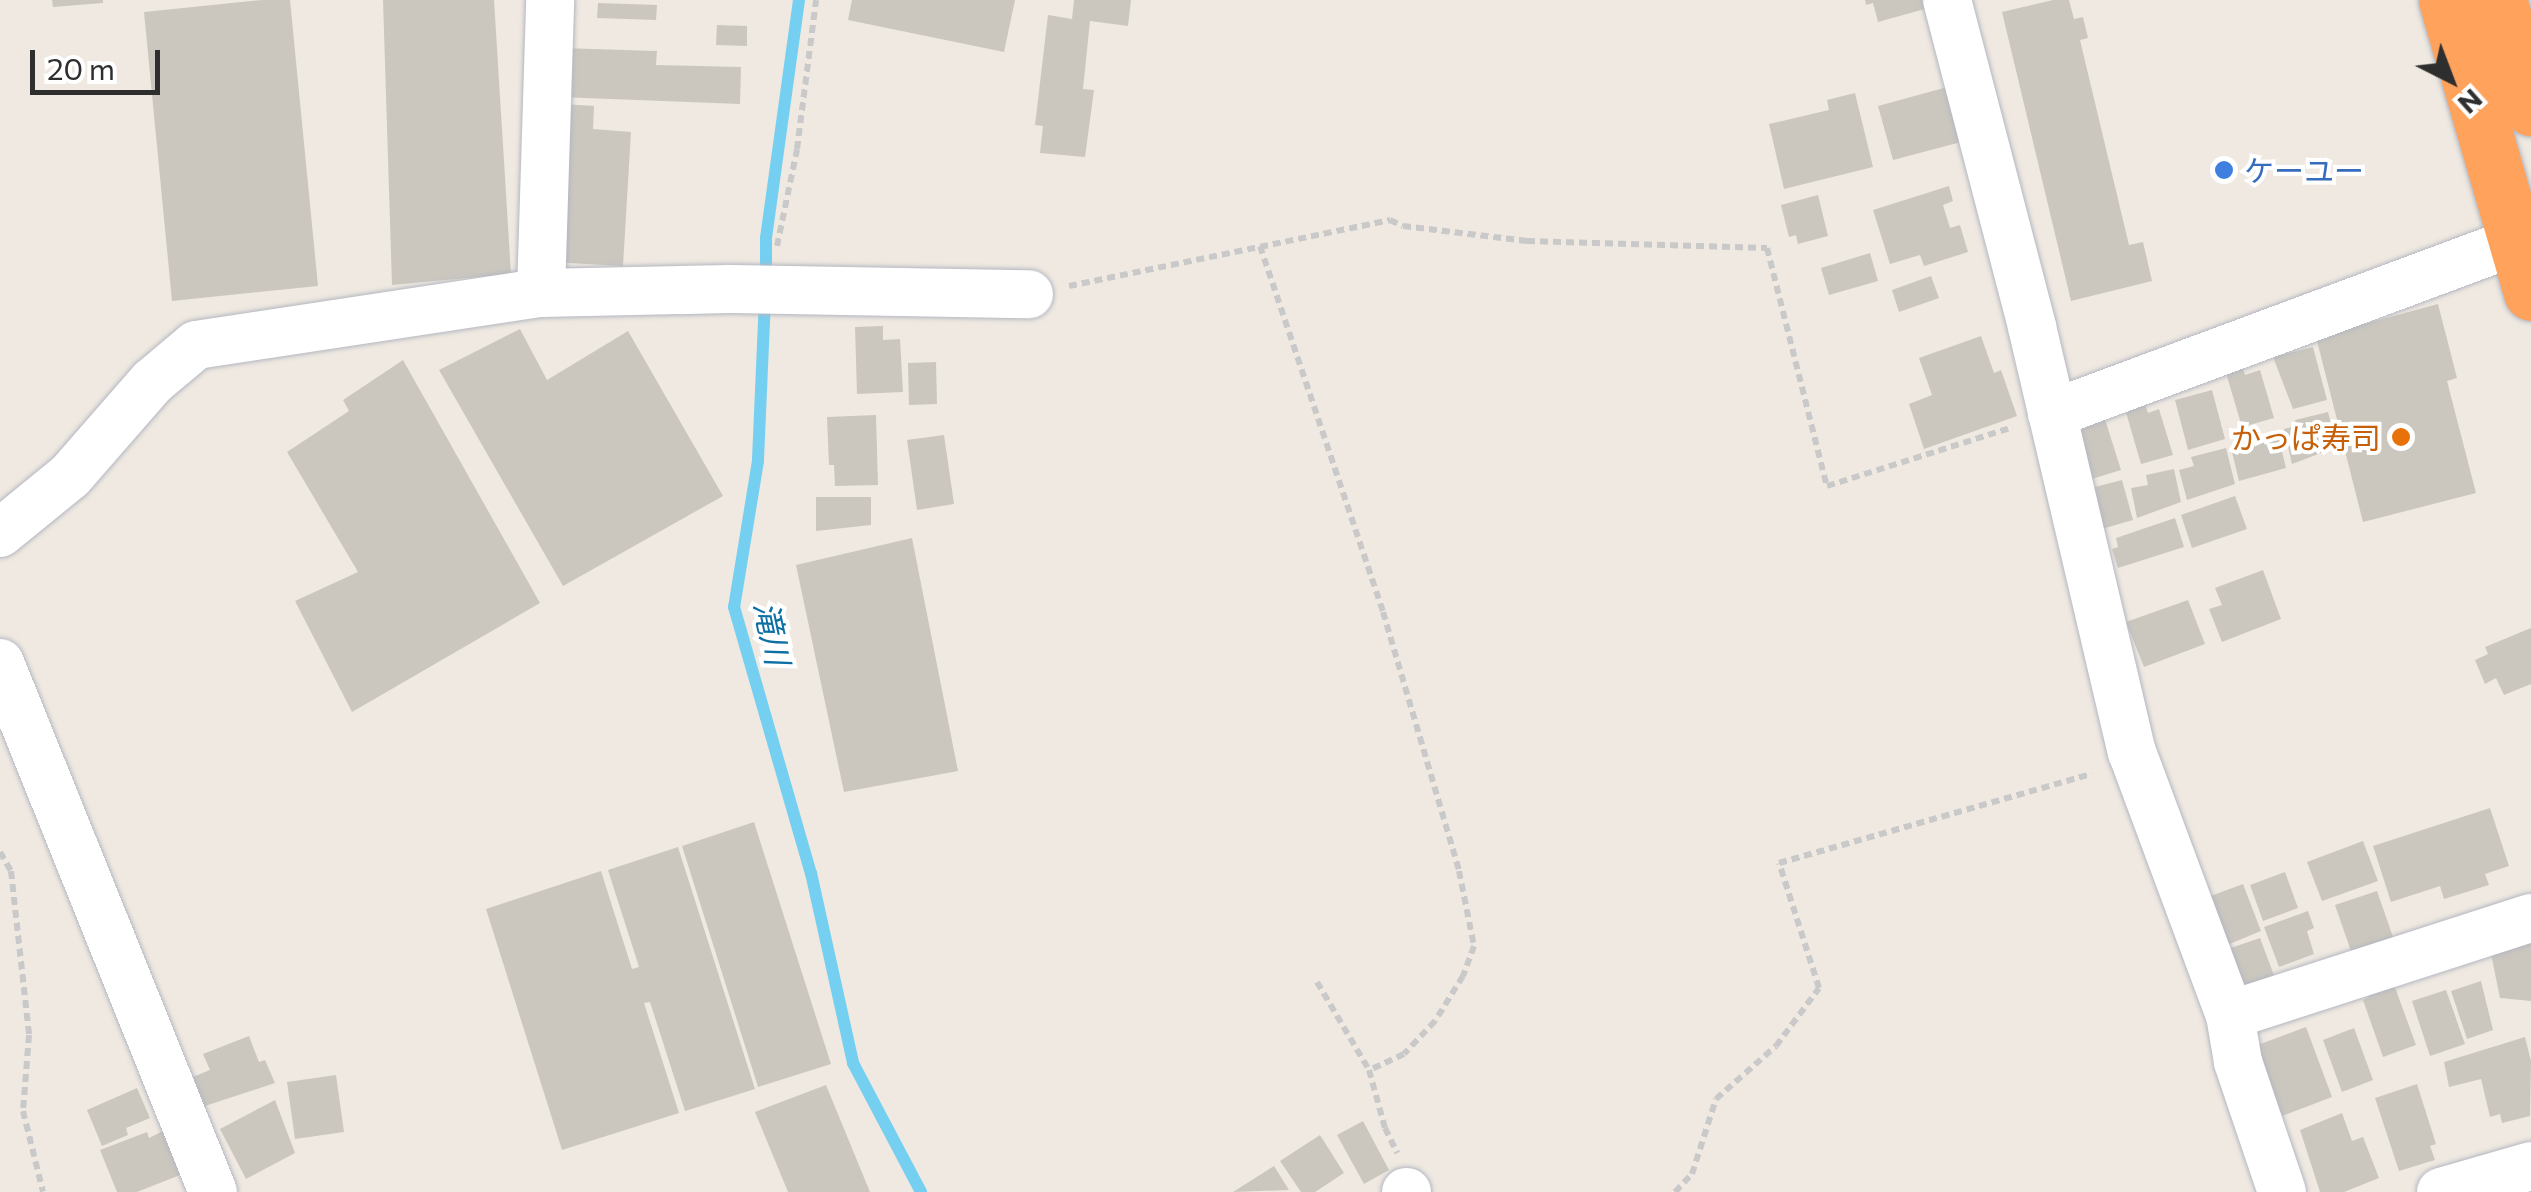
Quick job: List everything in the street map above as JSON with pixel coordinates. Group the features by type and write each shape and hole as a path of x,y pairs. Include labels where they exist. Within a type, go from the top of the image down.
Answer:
{"highway":[{"path":"2446,0 2531,294"},
{"path":"2499,0 2531,108"}],"street":[{"path":"541,293 550,0"},
{"path":"1947,0 2136,761 2230,1016 2238,1062 2282,1192"},
{"path":"2052,414 2517,241"},
{"path":"0,533 70,476 152,382 196,345 541,293 758,290 1028,294"},
{"path":"0,663 213,1192"},
{"path":"2230,1016 2531,918"},
{"path":"2441,1192 2531,1166"}],"path":[{"path":"758,290 773,270 797,148 816,0"},
{"path":"1028,294 1390,220 1403,226 1527,241 1766,248 1827,486 2052,414"},
{"path":"1260,246 1382,612 1459,871 1474,946 1463,976 1436,1021 1404,1054 1370,1070"},
{"path":"1675,1192 1692,1174 1716,1099 1776,1046 1820,988 1780,863 2136,761"},
{"path":"0,852 11,871 28,1036 22,1111 42,1192"},
{"path":"1316,982 1370,1070 1385,1128 1406,1169 1406,1192"}],"building":[{"path":"52,0 103,0 103,3 53,7"},
{"path":"290,0 318,286 172,301 144,12"},
{"path":"383,0 494,0 511,274 392,285"},
{"path":"852,0 1015,0 1004,52 848,20"},
{"path":"1074,0 1131,0 1128,26 1090,21 1083,89 1094,90 1085,157 1040,153 1043,126 1035,125 1048,15 1072,19"},
{"path":"1865,0 1930,0 1932,7 1878,22 1873,3 1866,5"},
{"path":"2069,0 2074,19 2083,17 2088,38 2080,40 2129,245 2143,242 2152,281 2071,301 2002,12"},
{"path":"598,3 657,5 656,20 597,18"},
{"path":"717,25 747,26 747,46 716,45"},
{"path":"561,48 657,51 656,65 741,67 740,104 559,97"},
{"path":"1951,86 1965,141 1893,160 1878,106"},
{"path":"1855,93 1873,167 1784,189 1769,124 1829,110 1827,100"},
{"path":"561,104 594,106 593,129 631,132 623,266 551,262"},
{"path":"1949,186 1953,201 1943,205 1950,228 1960,225 1968,252 1924,266 1920,255 1890,264 1873,210"},
{"path":"1818,195 1828,236 1798,244 1796,235 1789,237 1781,205"},
{"path":"1870,253 1878,281 1829,295 1821,268"},
{"path":"1931,276 1939,298 1899,312 1892,290"},
{"name":"かっぱ寿司","path":"2438,304 2457,378 2447,381 2476,493 2363,522 2316,337"},
{"path":"883,326 883,340 900,339 903,392 857,394 855,327"},
{"path":"520,329 547,380 628,331 723,496 563,586 439,370"},
{"path":"1981,336 1994,373 2001,370 2017,416 1924,449 1909,404 1932,395 1919,358"},
{"path":"2313,347 2327,400 2293,409 2273,357"},
{"path":"403,360 540,603 352,712 295,601 358,572 287,452 349,411 343,400"},
{"path":"936,362 937,404 909,405 908,363"},
{"path":"2243,368 2245,375 2260,370 2274,418 2242,427 2226,373"},
{"path":"2212,390 2225,439 2188,450 2175,400"},
{"path":"2145,404 2148,413 2159,409 2173,455 2141,464 2125,409"},
{"path":"2328,412 2337,447 2292,464 2284,429 2297,426 2295,420"},
{"path":"2103,413 2121,470 2082,482 2067,433"},
{"path":"876,415 878,485 835,486 834,465 829,465 827,417"},
{"path":"2277,431 2286,468 2239,481 2231,448"},
{"path":"944,435 954,504 917,510 907,440"},
{"path":"2226,448 2235,484 2187,500 2179,470 2194,466 2191,457"},
{"path":"2174,469 2181,502 2137,518 2131,488 2148,485 2146,475"},
{"path":"2122,480 2133,520 2098,530 2087,489"},
{"path":"2235,496 2247,529 2192,548 2181,515"},
{"path":"816,497 871,497 871,525 816,531"},
{"path":"2175,518 2184,547 2118,568 2112,549 2118,547 2116,538"},
{"path":"912,538 958,771 844,792 796,565"},
{"path":"2263,570 2281,619 2222,642 2209,609 2222,605 2215,588"},
{"path":"2188,600 2205,644 2144,667 2126,622"},
{"path":"2531,628 2531,684 2504,695 2496,678 2485,684 2475,660 2488,654 2485,647"},
{"path":"2490,808 2509,866 2485,874 2489,885 2444,899 2440,886 2391,902 2373,846"},
{"path":"754,822 831,1064 758,1087 682,846"},
{"path":"2363,841 2378,881 2322,901 2307,862"},
{"path":"678,847 755,1089 685,1111 650,1002 644,1003 679,1113 562,1150 486,909 601,871 632,969 639,967 608,870"},
{"path":"2285,872 2298,908 2263,921 2250,885"},
{"path":"2243,884 2261,931 2227,945 2208,897"},
{"path":"2377,891 2394,940 2352,954 2335,905"},
{"path":"2308,911 2314,928 2307,931 2314,954 2279,967 2264,927"},
{"path":"2531,937 2531,1001 2500,998 2490,949"},
{"path":"2260,938 2275,978 2243,989 2222,951"},
{"path":"2392,979 2416,1045 2383,1057 2363,1000 2369,997 2366,988"},
{"path":"2481,981 2493,1030 2467,1039 2451,991"},
{"path":"2446,990 2465,1044 2430,1056 2412,1001"},
{"path":"2306,1027 2332,1097 2282,1116 2255,1046"},
{"path":"2354,1028 2373,1080 2342,1092 2323,1040"},
{"path":"249,1036 259,1062 265,1060 275,1083 199,1108 188,1079 210,1070 203,1054"},
{"path":"2525,1037 2531,1061 2530,1116 2502,1123 2500,1114 2490,1117 2481,1079 2449,1087 2444,1062"},
{"path":"336,1075 344,1132 295,1139 287,1082"},
{"path":"2417,1084 2436,1144 2430,1146 2435,1160 2399,1171 2375,1098"},
{"path":"826,1085 870,1192 788,1192 755,1112"},
{"path":"137,1088 150,1118 126,1128 128,1135 102,1146 87,1110"},
{"path":"275,1100 295,1153 246,1179 220,1129"},
{"path":"2342,1113 2352,1141 2363,1137 2379,1178 2344,1192 2320,1192 2300,1130"},
{"path":"1363,1121 1389,1170 1364,1184 1337,1135"},
{"path":"163,1131 180,1175 137,1192 117,1192 100,1150 147,1132 149,1138"},
{"path":"1320,1135 1344,1173 1315,1192 1301,1192 1280,1161"},
{"path":"1274,1166 1289,1190 1233,1192"}],"waterway":[{"name":"滝川","path":"766,279 766,238 799,0"},
{"name":"滝川","path":"765,299 758,461 734,607 811,873 853,1063 921,1192"}],"place":[{"name":"ケーユー","path":"2224,170"},
{"name":"かっぱ寿司","path":"2401,437"}]}
